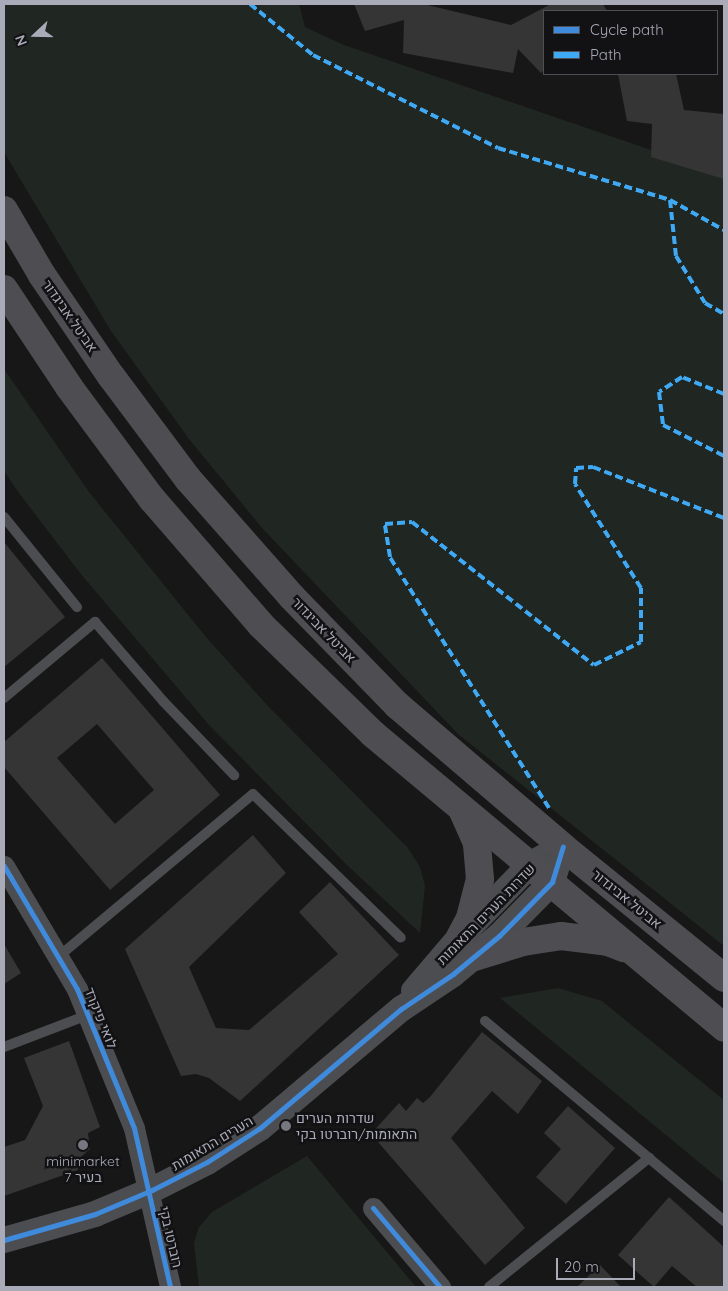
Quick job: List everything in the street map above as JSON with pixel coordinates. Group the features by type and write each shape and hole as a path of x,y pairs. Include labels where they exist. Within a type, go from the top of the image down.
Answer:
{"main road":[{"name":"אביטל אביגדור","path":"4,210 42,276 111,376 207,501 292,596 397,705 563,847 724,978"},
{"path":"4,289 69,387 152,499 260,625 373,734 531,864 724,1028"},
{"path":"460,807 476,843 480,868 478,896 468,947 561,936 608,942 636,953"}],"street":[{"name":"שדרות הערים התאומות","path":"468,947 531,864 563,847"},
{"name":"שדרות הערים התאומות","path":"401,1009 468,947 552,882 563,847"},
{"name":"לואי פיקרד","path":"4,866 77,989 134,1128 149,1192"},
{"name":"הערים התאומות","path":"4,1240 86,1216 149,1192 207,1162 260,1128 401,1009"},
{"name":"רוברטו בקי","path":"149,1192 170,1287"},
{"path":"374,1208 440,1287"}],"lane":[{"path":"4,518 77,607"},
{"path":"4,698 95,622 163,701 234,775"},
{"path":"58,957 253,794 401,938"},
{"path":"4,1048 88,1015"},
{"path":"485,1021 724,1221"},
{"path":"489,1287 649,1158"}],"shaded area":[{"path":"4,4 299,4 305,27 344,45 724,175 724,946 458,734 263,529 189,439 111,331 4,152"},
{"path":"4,369 89,492 206,637 268,706 408,848 420,867 425,886 420,933 348,866 209,725 80,573 19,493 4,471"},
{"path":"558,988 602,1001 724,1100 724,1183 500,998"},
{"path":"307,1156 416,1287 199,1287 194,1243 199,1227 212,1212"}],"building":[{"path":"354,4 423,4 511,25 551,4 603,4 606,10 543,10 543,71 541,73 518,49 513,73 403,53 404,20 365,31"},
{"path":"618,75 676,75 684,110 724,114 724,179 651,157 652,124 627,121"},
{"path":"4,542 65,617 4,667"},
{"path":"102,658 220,795 110,890 4,767 4,742","holes":["97,724 154,790 115,824 57,758"]},
{"path":"253,835 286,873 189,967 216,1028 249,1030 338,954 299,912 330,882 399,955 240,1101 209,1078 196,1074 181,1076 125,949"},
{"path":"4,944 21,973 4,984"},
{"path":"482,1032 542,1081 518,1114 492,1091 451,1138 525,1228 485,1265 371,1134 399,1103 406,1111 417,1098 423,1103 430,1097"},
{"path":"69,1041 100,1127 88,1133 90,1149 76,1161 78,1170 4,1196 4,1147 25,1140 43,1106 24,1058"},
{"path":"568,1106 615,1148 566,1204 536,1177 561,1149 544,1133"},
{"path":"669,1197 724,1247 724,1287 697,1287 672,1266 654,1287 618,1255"},
{"path":"600,1265 621,1287 577,1287"}],"marked path":[{"path":"250,4 313,55 498,148 670,200 724,230"},
{"path":"670,200 676,256 705,303 724,314"},
{"path":"724,394 682,377 659,392 663,425 724,456"},
{"path":"549,808 390,557 385,524 412,522 594,665 641,642 641,588 575,484 576,468 593,467 724,518"}],"cycle path":[{"path":"4,1240 95,1214 152,1190 207,1162 260,1128 401,1009 453,974 499,936 552,882 563,847"},
{"path":"4,866 77,989 134,1128 170,1287"},
{"path":"373,1208 440,1287"}],"place":[{"name":"שדרות הערים התאומות/רוברטו בקי","path":"286,1126"},
{"name":"minimarket 7 בעיר","path":"83,1145"}]}
